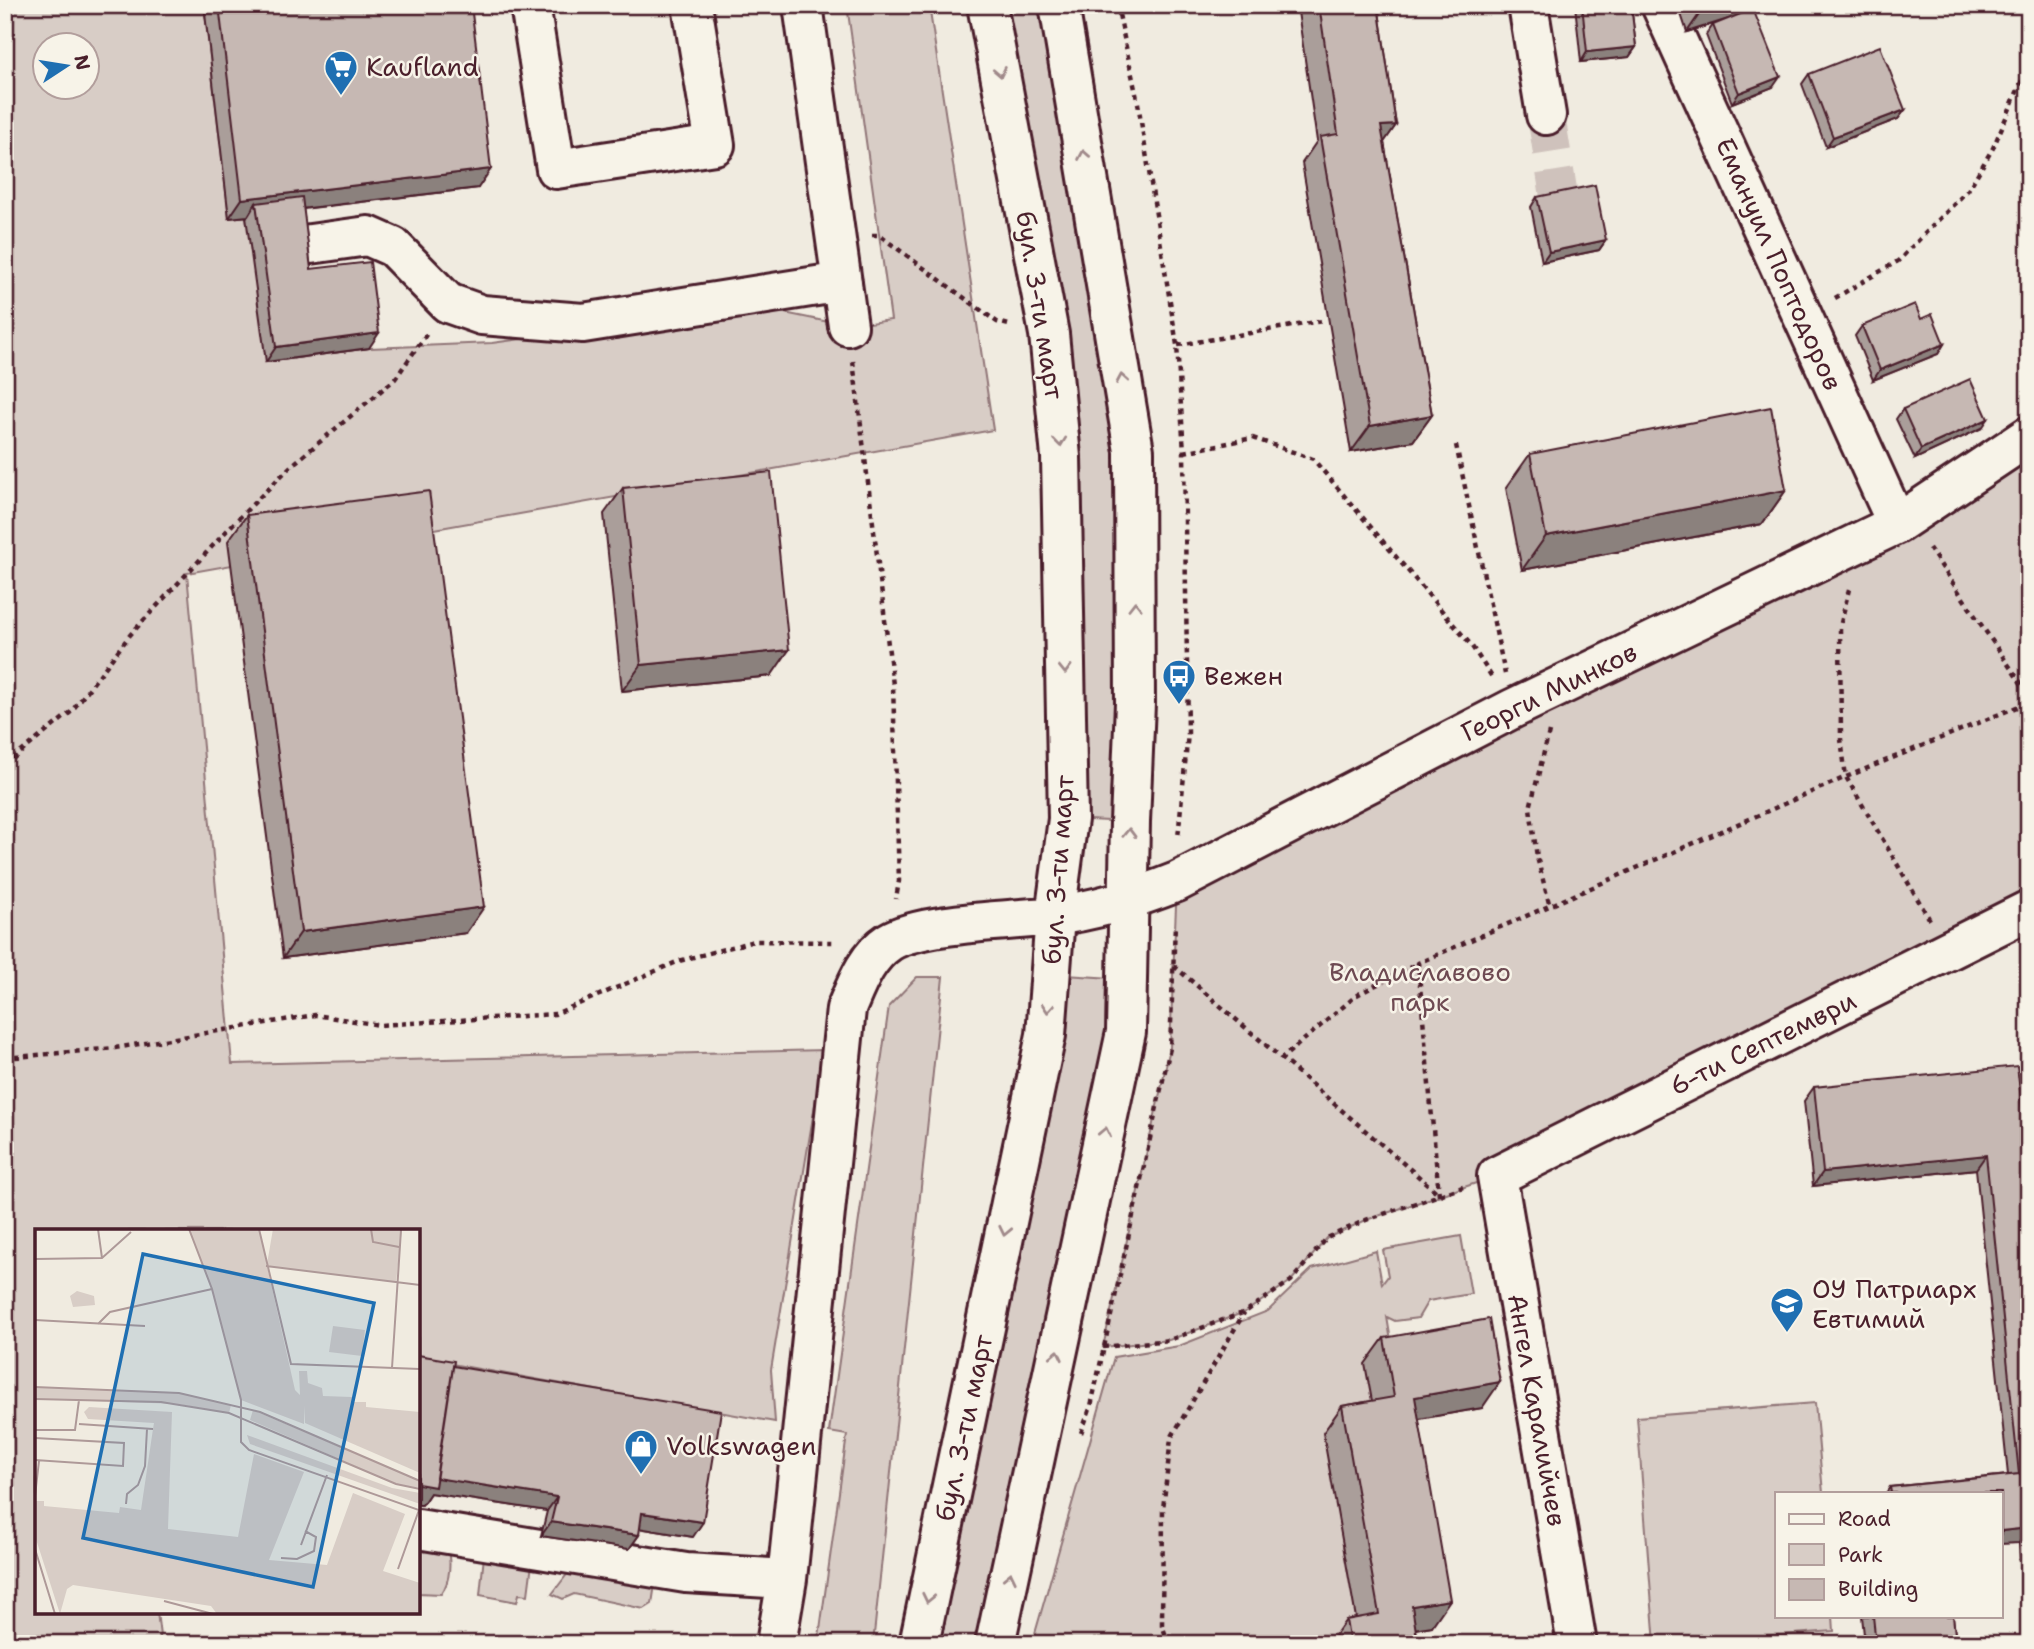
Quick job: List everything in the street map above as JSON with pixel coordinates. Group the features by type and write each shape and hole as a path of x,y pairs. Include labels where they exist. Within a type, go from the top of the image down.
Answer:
{"street":[{"path":"530,5 556,169 715,145 692,5"},
{"path":"803,5 848,326"},
{"name":"бул. 3-ти март","path":"919,1644 1046,1035 1055,916 1068,819 1061,457 1049,334 987,5"},
{"path":"995,1644 1126,1032 1135,703 1134,451 1059,5"},
{"path":"1528,5 1546,115"},
{"name":"Емануил Поптодоров","path":"1661,5 1803,318 1903,520"},
{"path":"296,246 368,236 393,247 448,303 482,315 583,323 842,282"},
{"name":"Георги Минков","path":"889,942 934,928 1055,916 1128,901 1177,882 1512,709 1903,520 2029,436"},
{"name":"6-ти Септември","path":"1497,1175 2029,910"},
{"path":"776,1644 787,1579 846,1009 864,969 889,942"},
{"name":"Ангел Каралийчев","path":"1497,1175 1577,1644"},
{"path":"420,1530 686,1573 787,1579"}],"path":[{"path":"1803,318 1898,261 1968,190 1993,148 2029,64"},
{"path":"836,235 879,235 997,322 1049,334"},
{"path":"5,765 71,712 130,635 242,514 291,466 394,379 448,303"},
{"path":"1177,345 1322,321"},
{"path":"5,1058 114,1048 315,1015 380,1025 555,1014 679,961 754,941 889,942 899,881 893,685 848,326"},
{"path":"1184,452 1254,438 1313,459 1471,645 1512,709 1538,715 1549,730 1531,808 1537,857 1550,907"},
{"path":"1456,445 1512,709"},
{"path":"1903,520 2029,695"},
{"path":"1859,542 1840,627 1841,739 1846,778 1948,951"},
{"path":"1280,1060 1356,995 1418,963 2029,702"},
{"path":"1418,963 1439,1195"},
{"path":"1174,966 1439,1195"},
{"path":"1103,1347 1169,1340 1245,1312 1291,1281 1327,1238 1366,1220 1497,1175"},
{"path":"1168,1644 1162,1625 1163,1535 1171,1438 1245,1312"}],"green space":[{"path":"5,5 204,5 229,217 266,213 281,360 370,348 492,343 714,312 770,310 848,326 891,320 847,5 929,5 993,430 187,573 232,1064 824,1050 771,1370 775,1422 420,1358 420,1229 35,1229 35,1614 157,1614 161,1644 5,1644"},
{"path":"987,5 1059,5 1134,451 1130,822 1068,819 1061,458"},
{"name":"Владиславово парк","path":"2029,436 2029,911 1497,1176 1366,1220 1327,1238 1291,1281 1245,1312 1169,1340 1103,1347 1170,1048 1177,882"},
{"path":"1050,974 1127,979 995,1644 919,1644"},
{"path":"917,977 943,977 873,1644 818,1644 847,1435 829,1432 889,1006"},
{"path":"1461,1236 1471,1294 1428,1301 1418,1318 1395,1321 1387,1317 1394,1359 1376,1423 1360,1640 1341,1644 1032,1644 1114,1357 1179,1346 1268,1311 1312,1269 1376,1251 1382,1284 1388,1276 1383,1250"},
{"path":"1815,1403 1823,1492 1775,1492 1775,1618 1833,1618 1834,1631 1655,1644 1637,1417"},
{"path":"420,1538 447,1544 449,1570 447,1583 441,1594 420,1593"},
{"path":"484,1556 533,1556 528,1595 519,1594 517,1602 480,1595"},
{"path":"578,1560 643,1572 654,1591 652,1604 644,1609 574,1594 563,1599 552,1594"}],"building":[{"name":"Kaufland","path":"219,5 471,5 491,169 242,199"},
{"path":"1319,5 1378,5 1396,125 1381,126 1432,415 1370,426 1320,137 1338,134"},
{"path":"1582,5 1631,5 1636,47 1587,52"},
{"path":"1753,9 1780,77 1739,93 1713,25"},
{"path":"1880,46 1905,110 1833,137 1809,74"},
{"path":"1595,185 1606,240 1549,252 1537,197"},
{"path":"302,197 311,269 370,262 379,333 276,347 256,203"},
{"path":"1915,304 1921,319 1932,314 1944,344 1880,370 1862,326"},
{"path":"1970,379 1988,419 1921,449 1903,409"},
{"path":"1771,407 1786,490 1546,536 1530,454"},
{"path":"771,472 789,650 641,665 623,488"},
{"path":"429,491 484,907 301,932 247,515"},
{"path":"2017,1066 2024,1124 2029,1123 2029,1528 2002,1531 2002,1492 1891,1492 1890,1487 2019,1474 1986,1155 1823,1172 1814,1087"},
{"path":"1489,1319 1500,1382 1415,1397 1450,1600 1412,1606 1418,1644 1350,1644 1346,1620 1379,1614 1342,1406 1394,1397 1384,1338"},
{"path":"420,1355 454,1361 435,1487 420,1484"},
{"path":"453,1366 721,1411 703,1522 642,1513 639,1535 551,1522 557,1497 436,1478"},
{"path":"1873,1618 1953,1618 1956,1644 1876,1644"}],"tunnel":[{"path":"1546,115 1563,221"}],"place":[{"name":"Kaufland","path":"341,97"},
{"name":"Вежен","path":"1179,706"},
{"name":"ОУ Патриарх Евтимий","path":"1787,1334"},
{"name":"Volkswagen","path":"641,1476"}]}
